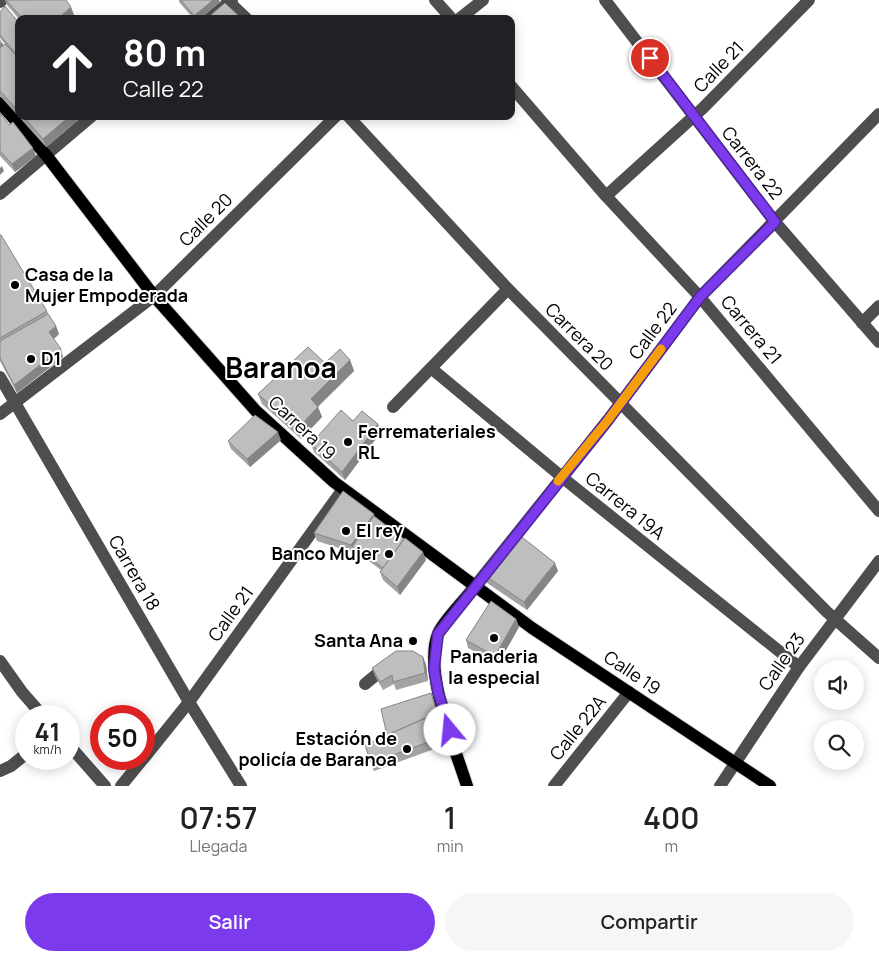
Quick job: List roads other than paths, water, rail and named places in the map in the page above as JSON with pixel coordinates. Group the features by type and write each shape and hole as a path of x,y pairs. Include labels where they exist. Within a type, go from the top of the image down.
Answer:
{"main road":[{"name":"Carrera 19","path":"0,103 46,155 154,296 256,411 343,489 476,586"},
{"path":"467,786 438,692 434,669 438,634 476,586"},
{"name":"Calle 19","path":"476,586 532,628 769,786"}],"street":[{"path":"436,0 449,15"},
{"path":"464,15 483,0"},
{"name":"Carrera 22","path":"605,0 775,222 879,342"},
{"name":"Calle 21","path":"606,196 694,117 809,0"},
{"path":"214,15 230,1 243,15"},
{"name":"Carrera 21","path":"515,91 606,196 700,297 879,511"},
{"name":"Calle 22","path":"476,586 620,403 700,297 879,114"},
{"path":"0,194 87,120"},
{"name":"Calle 20","path":"0,414 154,296 332,120"},
{"name":"Carrera 20","path":"352,120 508,289 834,619 879,658"},
{"path":"393,407 423,374 432,369 508,289"},
{"path":"862,323 879,306"},
{"name":"Carrera 19A","path":"432,369 561,477 799,667"},
{"name":"Carrera 18","path":"0,377 189,702 241,786"},
{"name":"Calle 21","path":"155,743 189,702 343,489"},
{"name":"Calle 23","path":"720,786 799,667 879,561"},
{"path":"365,684 399,659"},
{"path":"0,661 33,705"},
{"path":"421,662 434,669"},
{"name":"Calle 22A","path":"554,786 629,692"},
{"path":"80,758 105,786"},
{"path":"0,771 15,763"},
{"name":"Calle 21","path":"121,786 134,770"}],"place":[{"name":"Casa de la Mujer Empoderada","path":"15,285"},
{"name":"D1","path":"31,359"},
{"name":"Ferremateriales RL","path":"348,442"},
{"name":"El rey","path":"346,531"},
{"name":"Banco Mujer","path":"389,554"},
{"name":"Panaderia la especial","path":"494,638"},
{"name":"Santa Ana","path":"413,641"},
{"name":"Estación de policía de Baranoa","path":"407,749"}],"district":[{"name":"Baranoa","path":"281,368"}]}
